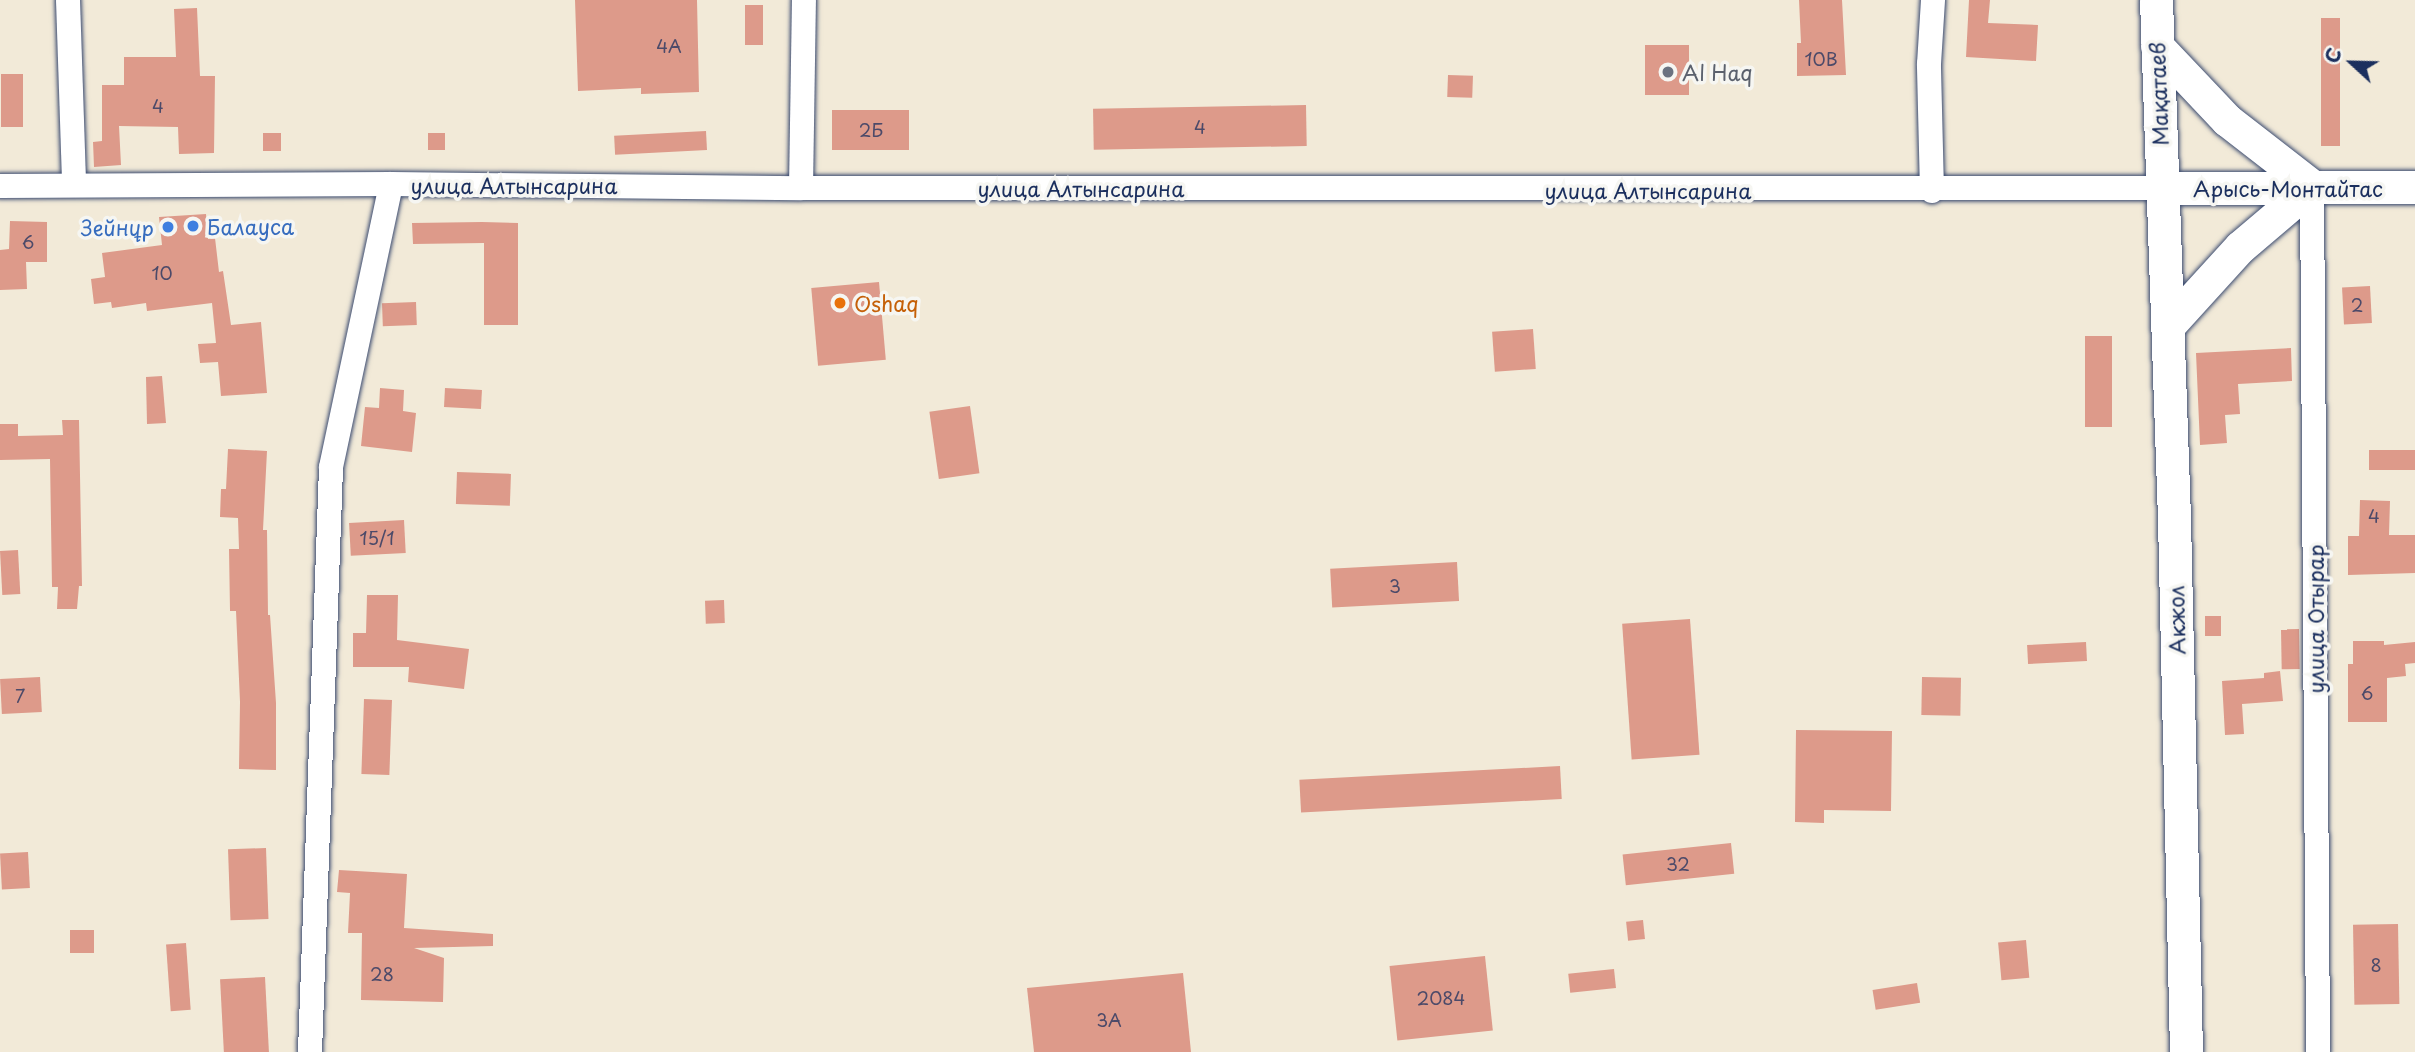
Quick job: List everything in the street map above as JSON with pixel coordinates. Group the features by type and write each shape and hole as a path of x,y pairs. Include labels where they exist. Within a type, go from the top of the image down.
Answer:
{"main road":[{"name":"Мақатаев","path":"2156,0 2161,188"},
{"path":"2157,46 2227,120 2312,186 2240,247 2168,326"},
{"name":"Арысь-Монтайтас","path":"2161,188 2415,187"},
{"name":"Акжол","path":"2161,188 2168,326 2186,1052"}],"street":[{"path":"68,0 74,185"},
{"path":"801,188 804,0"},
{"path":"1932,191 1929,64 1933,0"},
{"path":"310,1052 331,467 391,184"},
{"name":"улица Алтынсарина","path":"0,186 391,184 801,188 1932,191 2161,188"},
{"name":"улица Отырар","path":"2312,186 2318,1052"}],"building":[{"path":"575,0 697,0 699,92 641,94 641,88 578,91"},
{"path":"1799,0 1842,0 1846,75 1797,76 1797,43 1801,43"},
{"path":"1969,0 1990,0 1988,23 2038,25 2036,61 1966,57"},
{"path":"745,5 763,5 763,45 745,45"},
{"path":"197,8 200,76 215,76 214,153 179,154 178,127 119,126 121,165 94,167 93,142 102,141 102,85 124,85 124,57 176,57 174,9"},
{"path":"2321,18 2340,18 2340,146 2321,146"},
{"path":"1645,45 1689,45 1689,95 1645,95"},
{"path":"1,74 23,74 23,127 1,127"},
{"path":"1448,75 1473,76 1472,98 1447,97"},
{"path":"1306,105 1307,146 1094,150 1093,109"},
{"path":"832,110 909,110 909,150 832,150"},
{"path":"706,131 707,150 615,155 614,136"},
{"path":"263,133 281,133 281,151 263,151"},
{"path":"428,133 445,133 445,150 428,150"},
{"path":"206,214 208,239 215,238 219,272 223,271 231,325 261,322 267,393 221,396 218,362 200,363 198,344 216,343 212,303 147,311 146,303 112,308 111,302 94,304 91,279 105,277 102,253 162,245 159,217"},
{"path":"10,221 47,222 47,262 26,262 27,289 0,290 0,250 9,249"},
{"path":"412,223 518,223 518,325 484,325 484,243 413,244"},
{"path":"879,282 886,360 818,366 811,288"},
{"path":"2370,286 2372,323 2344,324 2342,287"},
{"path":"416,302 417,325 383,326 382,303"},
{"path":"1533,329 1536,369 1495,372 1492,332"},
{"path":"2085,336 2112,336 2112,427 2085,427"},
{"path":"2291,348 2292,381 2238,384 2240,414 2225,415 2227,443 2200,445 2196,353"},
{"path":"162,376 166,423 147,424 146,377"},
{"path":"380,388 404,390 403,411 416,413 412,452 361,446 365,407 379,408"},
{"path":"445,388 482,390 481,409 444,407"},
{"path":"970,406 979,473 939,479 929,412"},
{"path":"62,420 79,420 82,586 79,586 77,609 57,609 58,587 52,587 50,459 0,460 0,424 18,424 18,436 63,435"},
{"path":"228,449 267,451 263,530 267,530 268,615 276,703 276,770 239,769 240,702 236,611 230,611 229,549 239,549 238,518 220,517 221,489 226,489"},
{"path":"2369,450 2415,450 2415,470 2369,470"},
{"path":"457,472 511,474 510,506 456,504"},
{"path":"2360,500 2390,501 2389,535 2415,535 2415,573 2348,575 2348,536 2359,536"},
{"path":"404,520 406,553 351,556 349,523"},
{"path":"18,550 20,594 2,595 0,551"},
{"path":"1457,562 1459,601 1332,608 1330,569"},
{"path":"367,595 398,595 397,640 469,649 464,689 408,682 409,667 353,667 353,633 366,633"},
{"path":"724,600 725,623 706,624 705,601"},
{"path":"2205,616 2221,616 2221,636 2205,636"},
{"path":"1690,619 1699,755 1632,759 1622,624"},
{"path":"2281,629 2299,629 2300,669 2282,669"},
{"path":"2353,641 2384,641 2384,645 2415,642 2415,663 2405,664 2406,676 2387,678 2387,722 2348,722 2348,664 2353,664"},
{"path":"2086,642 2087,661 2028,664 2027,645"},
{"path":"2280,671 2283,701 2242,704 2244,734 2225,735 2222,681 2264,678 2264,673"},
{"path":"40,677 42,712 2,714 0,679"},
{"path":"1922,677 1961,678 1960,716 1921,715"},
{"path":"364,699 392,700 389,775 361,774"},
{"path":"1796,730 1892,731 1891,811 1824,810 1824,823 1795,822"},
{"path":"1560,766 1562,799 1301,813 1299,780"},
{"path":"1731,843 1734,874 1626,885 1623,854"},
{"path":"266,848 268,919 231,920 228,849"},
{"path":"28,852 30,888 2,889 0,853"},
{"path":"339,870 407,874 404,928 493,934 493,946 414,948 444,958 443,1002 361,1000 362,933 348,933 350,893 337,892"},
{"path":"1643,920 1645,939 1628,941 1626,922"},
{"path":"2398,924 2399,1004 2354,1005 2353,925"},
{"path":"70,930 94,930 94,953 70,953"},
{"path":"2026,940 2029,978 2001,980 1998,942"},
{"path":"186,943 191,1010 171,1011 166,944"},
{"path":"1485,956 1493,1031 1397,1041 1390,966"},
{"path":"1614,969 1616,988 1570,993 1568,974"},
{"path":"1183,973 1191,1052 1034,1052 1027,988"},
{"path":"265,977 269,1052 224,1052 220,979"},
{"path":"1917,983 1920,1003 1876,1010 1873,990"}],"place":[{"name":"Al Haq","path":"1668,72"},
{"name":"Балауса","path":"193,226"},
{"name":"Зейнұр","path":"168,227"},
{"name":"Oshaq","path":"840,303"}]}
